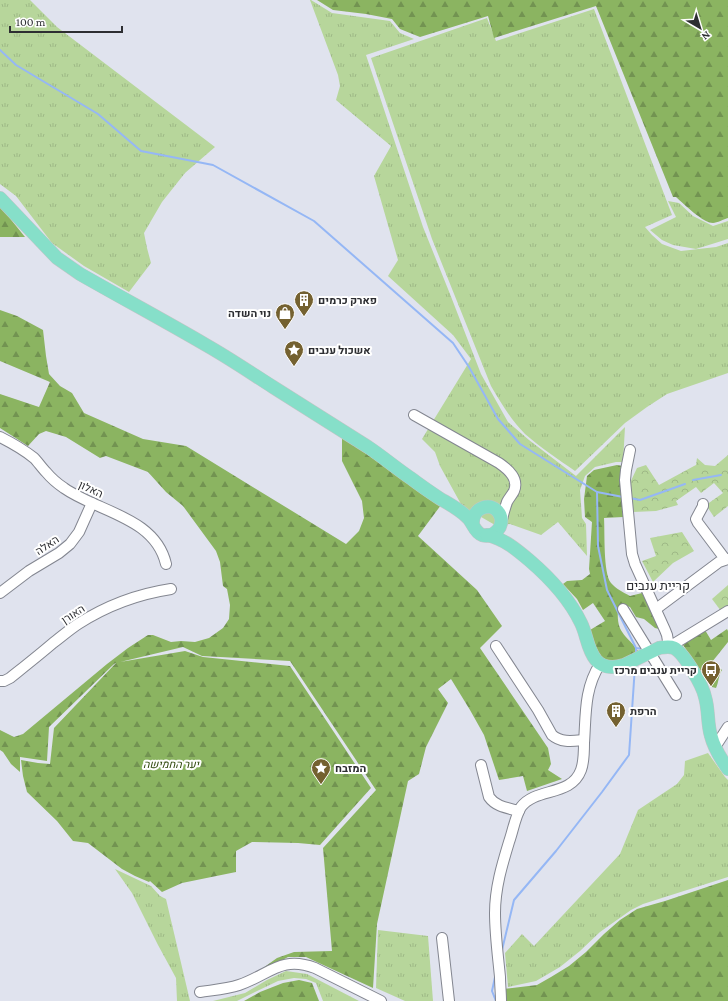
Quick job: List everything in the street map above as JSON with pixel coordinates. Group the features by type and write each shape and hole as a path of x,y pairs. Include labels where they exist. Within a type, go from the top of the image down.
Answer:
{"main road":[{"path":"0,198 51,252 67,266 257,376 369,448 467,517 474,525"},
{"path":"444,501 461,507 494,509 498,512 506,538 515,548 543,572 567,599 583,627 592,655 600,664 609,667 619,667 660,648 669,646 676,649 681,654 702,688 706,700 709,730 714,747 728,769"},
{"path":"485,508 477,512 474,516 473,520 475,529 483,535 502,540 515,548"},
{"path":"487,535 492,535 496,532 501,523"}],"street":[{"path":"414,415 506,468 515,479 516,484 501,523"},
{"name":"האלון","path":"0,437 9,441 34,458 49,476 65,489 136,524 155,541 164,555 166,564"},
{"path":"630,450 624,480 632,554 667,636 669,646 728,611"},
{"path":"485,508 502,503 510,498"},
{"name":"האלה","path":"0,593 70,544 79,532 92,503"},
{"path":"656,609 719,562 727,559 698,524 696,519 703,504"},
{"name":"האורן","path":"0,681 10,678 73,628 91,616 134,598 171,589"},
{"path":"623,609 676,695"},
{"path":"496,646 538,710 549,732 555,738 562,740 584,740"},
{"path":"501,1001 495,916 496,896 500,872 519,811 523,806 529,800 564,788 574,781 579,774 582,767 586,700 594,675 600,664"},
{"path":"714,747 728,727"},
{"path":"481,765 489,797 492,801 498,805 519,811"},
{"path":"442,938 449,1001"},
{"path":"200,992 238,985 276,967 288,964 297,964 315,968 381,1001"}],"green space":[{"path":"0,0 30,0 57,27 215,147 185,173 162,202 144,233 151,263 129,292 84,266 52,243 16,196 0,184"},
{"path":"310,0 332,13 390,21 400,33 414,39 366,55 423,227 481,374 508,422 576,476 625,427 623,462 616,462 595,467 585,476 580,490 582,518 586,524 587,556 558,522 541,535 510,524 495,525 462,506 440,466 435,452 422,439 471,359 453,335 388,276 398,260 374,176 391,146 336,100 340,86 338,75"},
{"path":"317,0 728,0 728,218 715,223 709,222 694,213 676,197 673,197 596,6 494,38 488,16 420,37 400,29 392,19 333,10"},
{"path":"594,9 672,215 645,227 662,244 681,251 716,247 728,243 728,373 667,394 625,423 575,471 543,449 520,429 502,405 491,386 432,239 371,58 487,18 496,41"},
{"path":"668,201 679,203 693,216 713,226 728,221 728,239 696,249 673,245 662,240 650,230 676,217"},
{"path":"0,206 25,237 0,237"},
{"name":"יער החמישה","path":"0,310 17,316 43,330 49,374 60,386 72,393 84,413 143,439 186,446 346,544 359,531 364,518 362,501 342,461 342,437 441,505 418,536 477,590 502,626 480,648 548,748 551,764 548,770 562,779 527,791 523,776 499,780 484,735 451,679 438,689 448,703 426,747 419,774 408,781 377,924 373,988 306,957 288,957 252,976 277,958 294,952 332,951 323,848 376,790 290,661 202,656 183,647 120,662 185,651 203,657 290,666 371,788 320,845 252,842 236,851 236,872 182,883 162,892 150,881 149,882 135,876 122,869 88,843 73,841 57,821 27,792 21,760 50,764 54,728 116,663 49,727 47,761 20,757 20,772 11,764 0,750 0,730 14,737 23,734 107,664 148,635 153,635 171,642 195,642 209,638 223,628 229,619 230,605 227,589 223,586 220,562 216,551 183,506 166,492 148,472 106,456 100,458 66,437 46,431 39,434 28,446 0,428 0,394 39,407 50,382 0,361"},
{"path":"728,455 728,506 714,517 706,505 723,493 714,483 701,493 696,487 676,501 678,505 656,511 633,512 629,485 637,468 646,465 659,485 696,465 697,458 705,465 715,466"},
{"path":"617,465 623,466 620,483 623,517 604,518 605,552 608,578 615,587 630,596 642,593 660,627 659,629 655,628 644,619 636,617 630,607 624,605 618,610 619,624 623,634 638,651 629,659 605,662 596,649 590,630 605,621 593,603 583,610 577,599 563,584 567,581 582,580 590,574 592,522 585,517 584,499 587,476 594,470"},
{"path":"682,532 694,551 673,563 653,582 642,561 656,556 650,538"},
{"path":"728,585 728,607 721,611 712,599"},
{"path":"727,629 728,642 712,662 722,670 716,688 712,687 683,645 705,630 711,640"},
{"path":"708,753 728,780 728,877 643,904 631,910 600,932 560,967 536,981 508,987 505,953 522,934 534,946 620,854 638,810 677,784 684,775 685,761"},
{"path":"115,869 151,886 160,896 166,899 190,1001 177,1001 176,978 132,893"},
{"path":"728,880 728,1001 502,1001 503,989 537,985 551,977 569,966 620,920 637,909"},
{"path":"378,930 428,936 433,1001 405,1001 376,988"},
{"path":"286,971 307,974 359,1001 323,1001 316,983 306,979 294,978 278,981 237,1001 213,1001 245,993"},
{"path":"299,980 312,983 319,1001 244,1001 260,992 283,983"}],"waterway":[{"path":"0,50 16,65 98,114 141,151 213,165 314,221 453,343 469,367 498,419 520,444 597,492 623,497"},
{"path":"693,480 721,475"},
{"path":"630,498 640,500 685,484"},
{"path":"597,492 598,546 607,590 636,648 643,649"},
{"path":"636,648 636,654"},
{"path":"502,950 514,900 556,851 629,755 635,666"},
{"path":"495,977 492,991 496,1001"}],"place":[{"name":"פארק כרמים","path":"304,317"},
{"name":"נוי השדה","path":"285,330"},
{"name":"אשכול ענבים","path":"294,367"},
{"name":"קריית ענבים מרכז","path":"711,687"},
{"name":"הרפת","path":"616,728"},
{"name":"המזבח","path":"321,785"}],"district":[{"name":"קריית ענבים","path":"658,585"}]}
